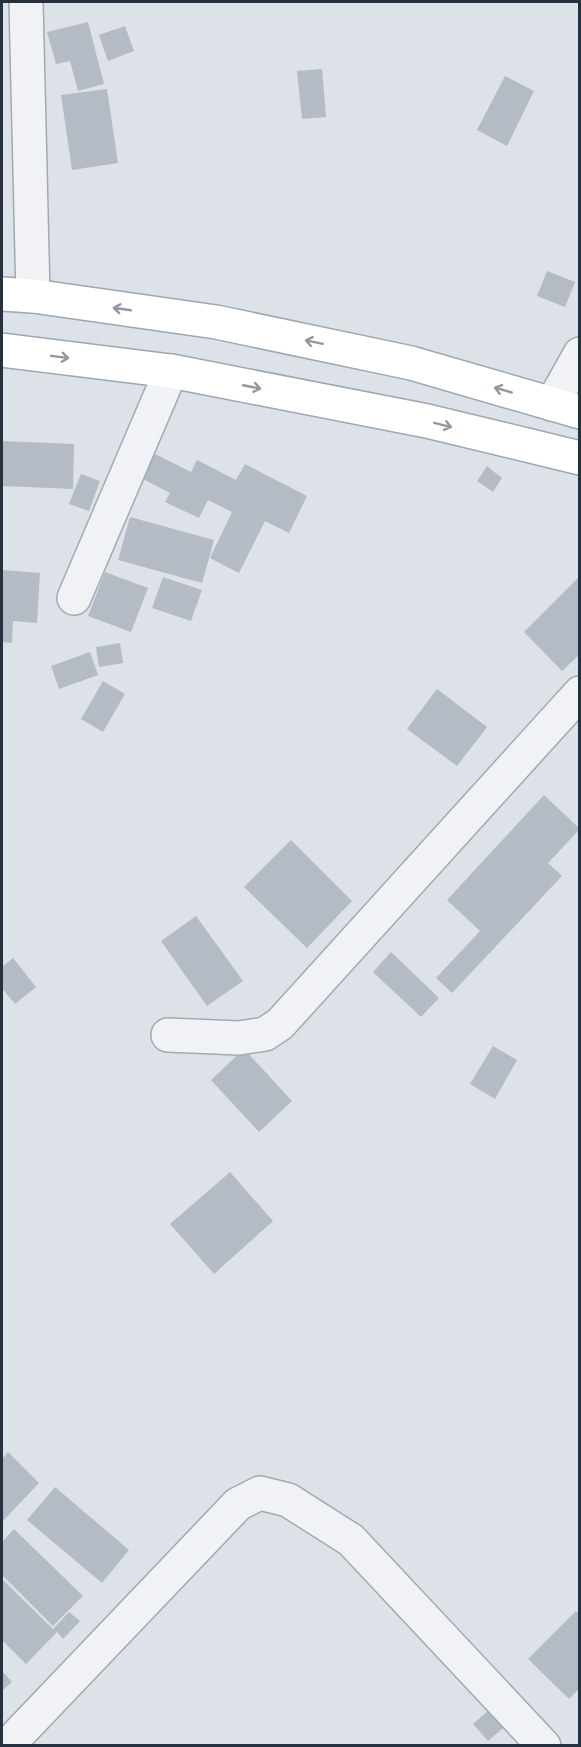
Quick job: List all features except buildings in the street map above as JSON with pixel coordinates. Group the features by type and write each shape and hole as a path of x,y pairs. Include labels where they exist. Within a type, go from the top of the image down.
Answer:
{"main road":[{"path":"17,295 216,322 411,363 566,408"},
{"path":"2,350 171,370 427,421 579,458"}],"street":[{"path":"17,295 26,2"},
{"path":"566,408 579,354"},
{"path":"74,598 171,370"},
{"path":"168,1035 239,1038 265,1034 280,1024 579,693"},
{"path":"7,1746 238,1504 260,1493 288,1500 351,1540 544,1746"}]}
